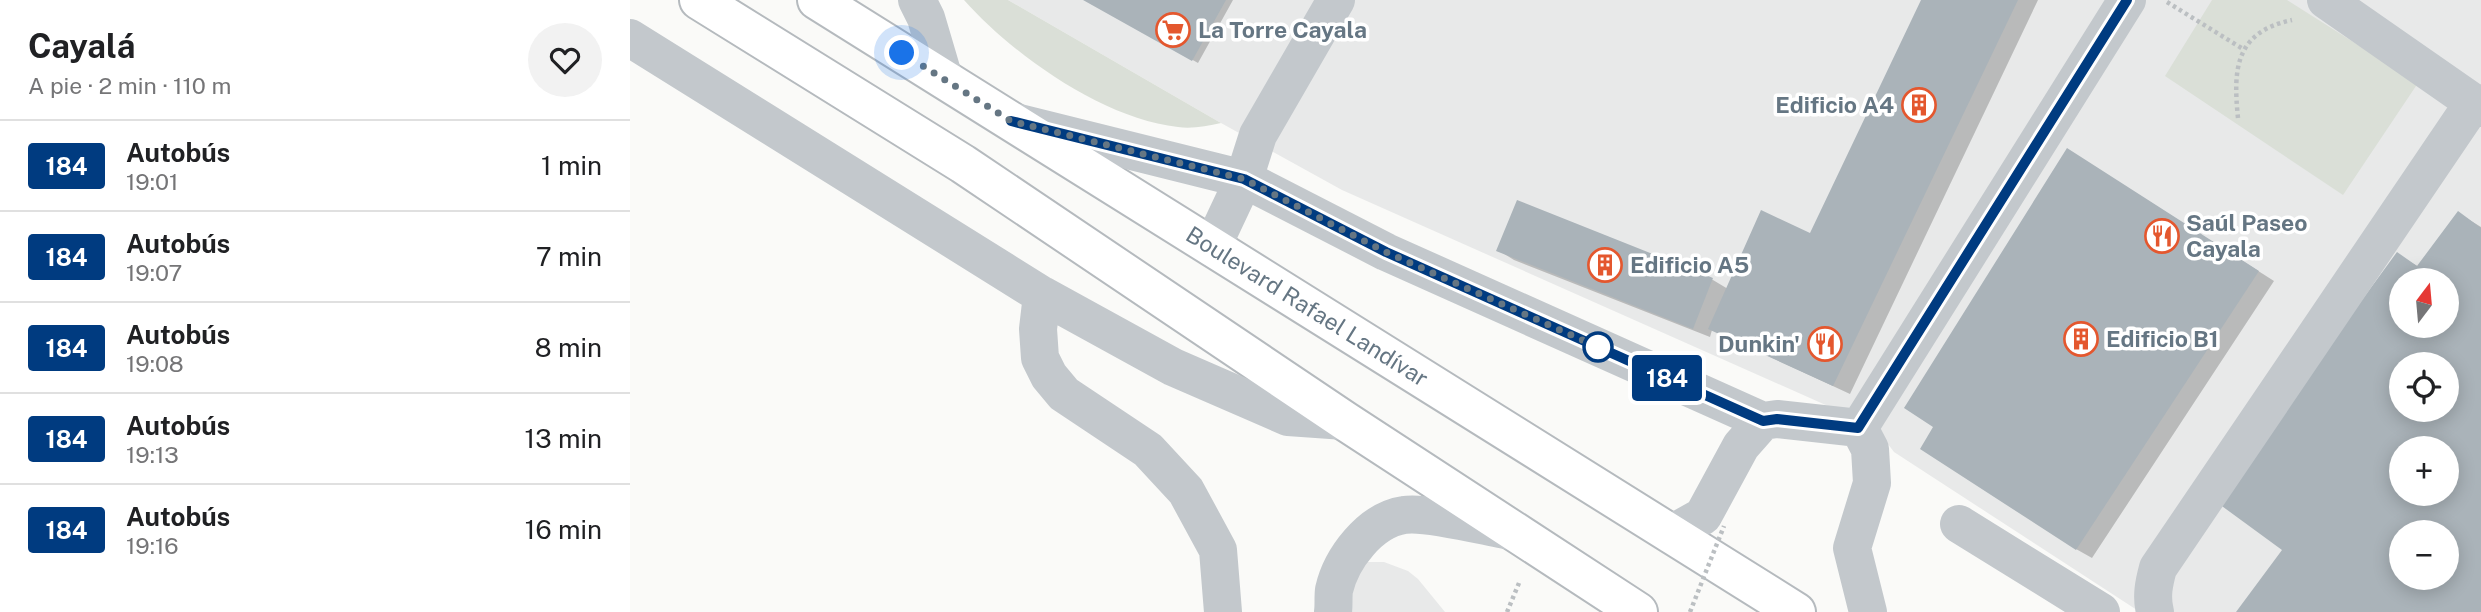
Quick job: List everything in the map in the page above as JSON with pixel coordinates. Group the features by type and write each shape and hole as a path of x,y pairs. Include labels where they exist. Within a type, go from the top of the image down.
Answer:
{"main road":[{"path":"699,0 963,164 1345,421 1638,612"},
{"name":"Boulevard Rafael Landívar","path":"817,0 1796,612"}],"street":[{"path":"917,0 926,18 944,79"},
{"path":"1212,247 1244,179 1258,135 1336,0"},
{"path":"1858,428 2127,0"},
{"path":"2155,612 2152,601 2158,568 2477,105 2332,4"},
{"path":"630,38 1042,295 1173,367 1288,417 1345,421"},
{"path":"1011,121 1244,179 1386,252 1763,421 1777,419 1858,428"},
{"path":"1042,295 1038,329 1040,358 1049,376 1064,394 1148,450 1186,491 1218,550 1223,612"},
{"path":"1671,534 1703,516 1741,446 1763,421"},
{"path":"1858,428 1870,449 1872,483 1852,548 1868,612"},
{"path":"1334,612 1334,591 1349,555 1373,529 1394,518 1404,515 1429,516 1516,532"},
{"path":"1959,524 2101,612"}],"path":[{"path":"2164,0 2243,49"},
{"path":"2238,118 2234,84 2243,49 2266,29 2332,4"},
{"path":"1690,612 1724,526"}],"shaded area":[{"path":"964,0 1008,0 1221,123 1189,128 1149,122 1090,98 1033,62 984,21"},
{"path":"1008,0 2481,0 2481,612 2140,612 1894,452 1875,427 1342,190"},
{"path":"2212,0 2287,0 2418,83 2343,195 2165,76"},
{"path":"1367,562 1384,562 1408,571 1445,612 1326,612"}],"building":[{"name":"La Torre Cayala","path":"1083,0 1226,0 1192,61"},
{"name":"Edificio A4","path":"1921,0 2018,0 1833,386 1708,329 1761,210 1810,233"},
{"name":"Edificio B1","path":"2067,148 2259,271 2076,550 1920,449 1933,427 1904,408"},
{"name":"Edificio A5","path":"1517,200 1713,278 1693,329 1496,251"},
{"path":"2458,211 2481,228 2481,612 2236,612 2282,550 2215,501 2397,252 2417,266"}],"bus line":[{"name":"184","path":"1011,121 1244,179 1362,241 1763,421 1777,419 1858,428 2127,0"}],"place":[{"name":"La Torre Cayala","path":"1173,30"},
{"name":"Edificio A4","path":"1919,105"},
{"name":"Saúl Paseo Cayala","path":"2162,236"},
{"name":"Edificio A5","path":"1605,265"},
{"name":"Edificio B1","path":"2081,339"},
{"name":"Dunkin'","path":"1825,344"}],"route":[{"path":"902,53 1011,121 1244,179 1362,241 1598,347"}]}
